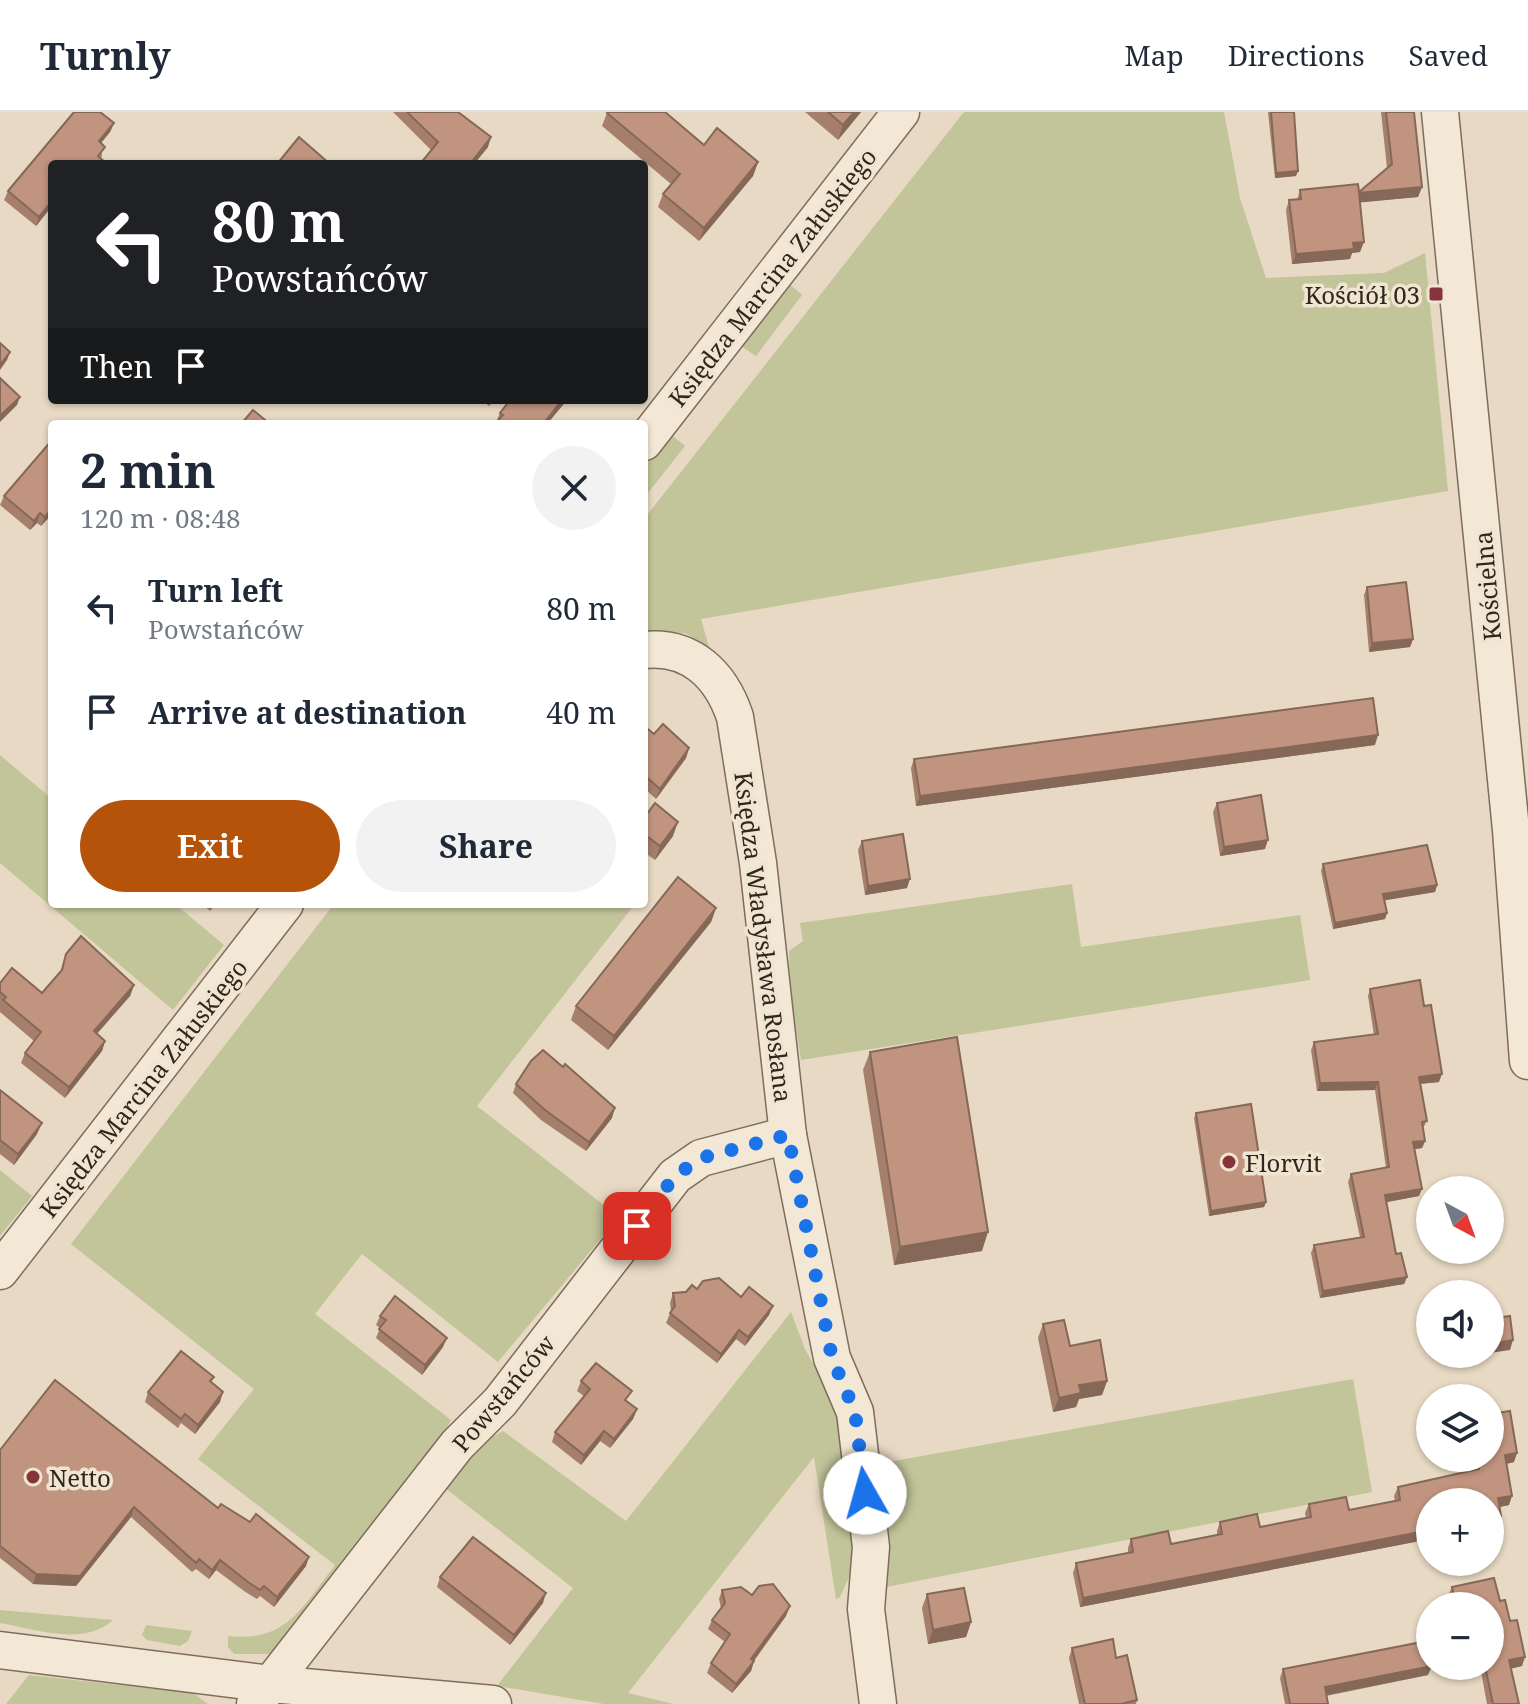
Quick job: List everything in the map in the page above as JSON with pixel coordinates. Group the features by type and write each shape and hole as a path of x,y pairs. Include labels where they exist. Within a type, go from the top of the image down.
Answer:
{"street":[{"name":"Księdza Marcina Załuskiego","path":"648,437 901,112"},
{"name":"Kościelna","path":"1440,112 1520,830 1528,1061"},
{"name":"Księdza Władysława Rosłana","path":"648,650 689,655 706,667 729,698 735,717 758,863 788,1135 832,1358 855,1412 871,1547 866,1609 878,1704"},
{"name":"Księdza Marcina Załuskiego","path":"0,1271 282,908"},
{"name":"Powstańców","path":"263,1694 457,1445 500,1402 675,1176 701,1158 788,1135"},
{"path":"0,1650 263,1694 493,1704"}],"green space":[{"path":"964,112 1224,112 1240,198 1266,278 1384,273 1425,253 1448,491 701,619 709,647 685,633 648,635 648,514"},
{"path":"786,281 802,295 756,356 738,344"},
{"path":"669,433 685,446 648,493 648,460"},
{"path":"0,755 48,796 48,904 0,863"},
{"path":"1072,884 1081,947 1300,915 1310,980 801,1060 790,991 789,951 803,941 800,923"},
{"path":"53,908 180,908 224,945 173,1010"},
{"path":"331,908 632,908 477,1106 619,1217 498,1362 362,1254 315,1314 451,1420 434,1453 284,1647 268,1654 234,1654 228,1647 228,1636 265,1634 279,1627 303,1607 335,1565 198,1459 254,1389 71,1244"},
{"path":"0,1170 32,1196 0,1236"},
{"path":"791,1312 805,1349 841,1415 854,1539 849,1577 840,1597 836,1599 814,1457 628,1693 674,1704 604,1704 497,1686 573,1588 445,1488 478,1445 503,1431 626,1521"},
{"path":"1353,1379 1372,1492 886,1587 890,1542 877,1464"},
{"path":"0,1610 113,1620 88,1633 59,1634 0,1623"},
{"path":"146,1625 192,1631 188,1641 180,1646 147,1640 142,1635"},
{"path":"29,1675 193,1693 208,1704 6,1704"}],"building":[{"path":"74,112 100,112 114,123 99,141 105,147 98,156 102,160 48,160 48,206 39,217 8,191"},
{"path":"407,112 458,112 491,137 473,160 423,160 438,142"},
{"path":"608,112 665,112 704,145 717,128 758,162 704,228 663,194 680,174"},
{"path":"828,112 854,112 843,125"},
{"path":"1271,112 1294,112 1298,171 1276,173"},
{"path":"1386,112 1414,112 1422,187 1359,193 1364,242 1353,243 1354,249 1296,254 1289,200 1301,199 1300,190 1358,184 1359,192 1392,164"},
{"path":"299,137 325,160 280,160"},
{"path":"0,343 10,352 0,365"},
{"path":"0,378 20,397 0,416"},
{"path":"507,404 559,404 546,420 499,420 503,415 500,413"},
{"path":"253,410 265,420 244,420"},
{"path":"48,445 48,513 45,517 40,513 34,521 4,496"},
{"path":"1406,582 1413,639 1372,643 1367,587"},
{"path":"1373,698 1378,735 920,796 914,759"},
{"path":"663,724 689,748 660,789 648,778 648,729 654,734"},
{"path":"1261,795 1268,840 1224,847 1217,803"},
{"path":"655,803 678,822 660,846 648,837 648,813"},
{"path":"903,834 910,879 868,886 862,841"},
{"path":"1427,845 1437,885 1383,894 1387,913 1335,923 1323,864"},
{"path":"678,877 716,908 614,1036 576,1006"},
{"path":"81,936 134,985 94,1031 105,1041 69,1087 25,1053 41,1032 3,1000 6,997 0,992 0,983 12,968 42,993 62,970 66,954"},
{"path":"1420,980 1424,1006 1431,1005 1442,1074 1419,1077 1427,1121 1422,1122 1425,1141 1413,1142 1420,1176 1416,1176 1416,1190 1385,1195 1396,1254 1401,1253 1407,1277 1323,1291 1314,1245 1364,1237 1351,1174 1389,1167 1378,1082 1320,1083 1314,1042 1378,1034 1370,989"},
{"path":"957,1037 988,1232 900,1247 870,1052"},
{"path":"543,1050 563,1067 565,1064 615,1108 589,1142 516,1084 531,1061"},
{"path":"0,1090 42,1123 18,1154 0,1140"},
{"name":"Florvit","path":"1251,1104 1266,1202 1211,1211 1196,1113"},
{"path":"719,1278 741,1297 749,1287 773,1306 748,1337 739,1330 721,1354 670,1313 675,1306 673,1293 686,1292 692,1285 697,1289 703,1281"},
{"path":"395,1296 447,1338 425,1365 379,1329 386,1320 380,1316"},
{"path":"1510,1316 1513,1340 1504,1342 1504,1317"},
{"path":"1064,1320 1070,1346 1100,1340 1107,1381 1079,1385 1081,1393 1059,1398 1043,1324"},
{"path":"181,1351 214,1377 210,1381 223,1392 198,1425 185,1414 181,1419 148,1392"},
{"path":"596,1363 632,1391 625,1400 637,1409 614,1439 604,1431 584,1455 555,1432 590,1389 581,1381"},
{"path":"55,1380 218,1508 221,1504 250,1522 256,1514 309,1557 277,1597 264,1586 260,1590 220,1560 212,1570 199,1559 196,1563 134,1507 80,1576 36,1574 0,1546 0,1450"},
{"path":"1510,1411 1517,1453 1505,1455 1512,1496 1504,1497 1504,1488 1416,1488 1416,1533 1083,1598 1076,1563 1133,1552 1131,1539 1168,1531 1171,1544 1222,1534 1220,1522 1257,1514 1260,1527 1311,1517 1309,1504 1346,1497 1349,1510 1400,1500 1398,1487 1466,1472 1504,1472 1504,1412"},
{"path":"473,1537 546,1593 514,1635 440,1577"},
{"path":"1494,1578 1498,1592 1453,1592 1452,1587"},
{"path":"773,1584 790,1606 736,1684 711,1663 730,1634 712,1620 725,1603 722,1590 741,1587 752,1595 759,1586"},
{"path":"964,1588 971,1622 933,1630 927,1594"},
{"path":"1505,1600 1510,1621 1517,1620 1525,1657 1509,1660 1519,1704 1493,1704 1488,1680 1504,1680"},
{"path":"1113,1639 1116,1658 1127,1655 1137,1700 1121,1704 1085,1704 1072,1648"},
{"path":"1416,1643 1416,1669 1325,1687 1328,1704 1290,1704 1283,1669"}],"place":[{"name":"Kościół 03","path":"1436,294"},
{"name":"Florvit","path":"1229,1162"},
{"name":"Netto","path":"33,1477"}],"route":[{"path":"637,1226 675,1176 701,1158 788,1135 832,1358 855,1412 865,1493"}]}
